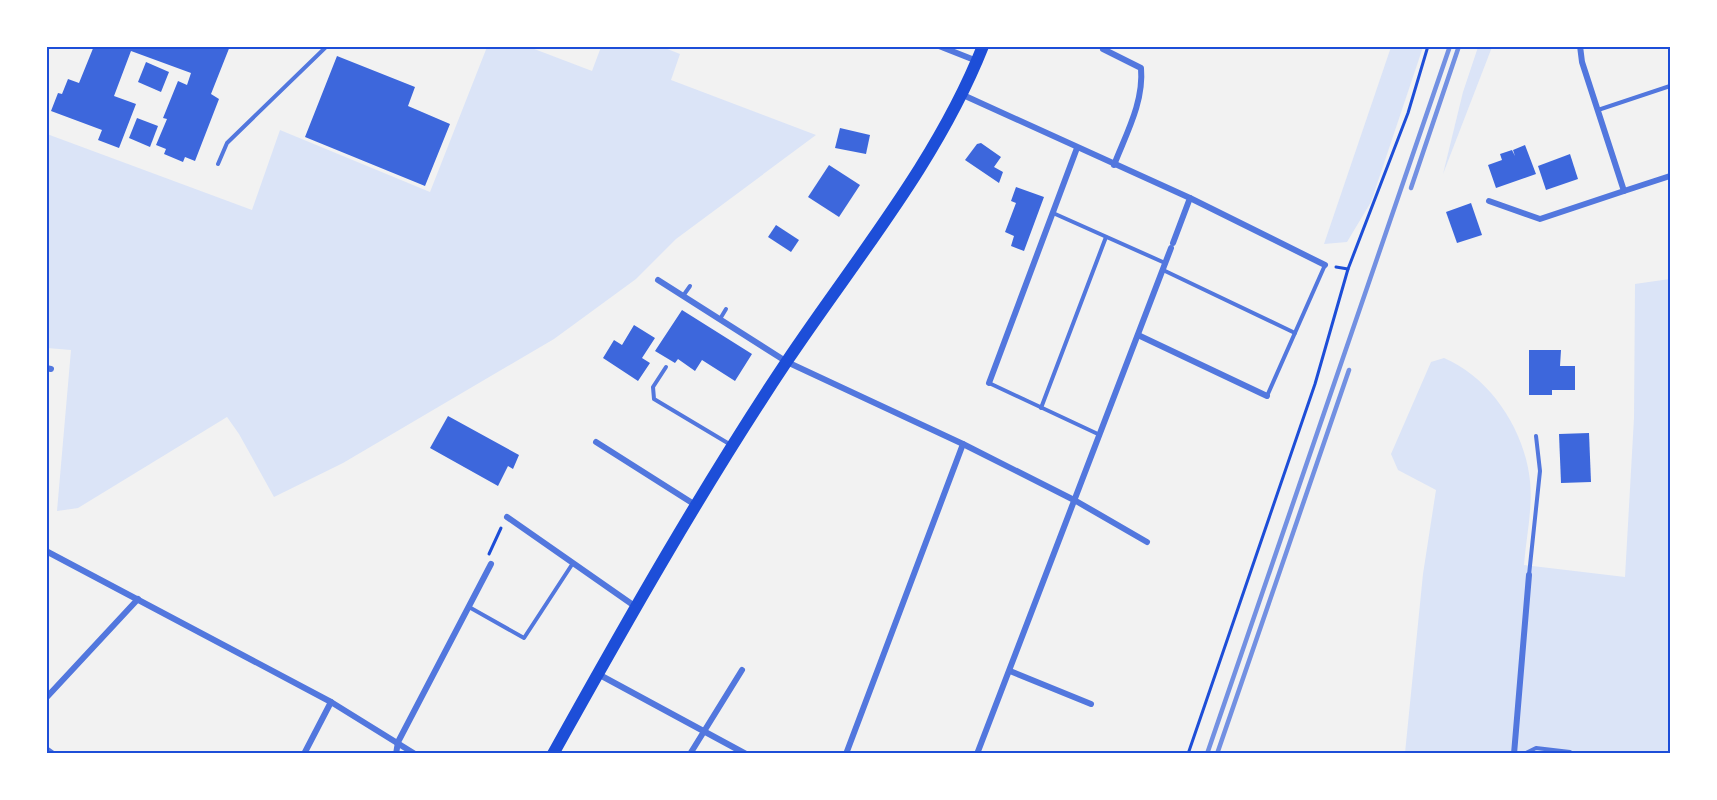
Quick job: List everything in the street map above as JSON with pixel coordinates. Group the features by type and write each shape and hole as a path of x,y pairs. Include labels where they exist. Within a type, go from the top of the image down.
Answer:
{"highway":[{"path":"553,753 636,607 787,362 931,155 963,95 983,46"}],"street":[{"path":"939,46 978,61"},
{"path":"1580,46 1582,62 1624,191"},
{"path":"1103,49 1141,68 1139,98 1114,165"},
{"path":"963,95 1190,198 1325,265"},
{"path":"989,383 1077,148"},
{"path":"1489,201 1540,219 1671,176"},
{"path":"976,753 1076,501 1190,198"},
{"path":"658,280 787,362 963,444 1076,501 1148,542"},
{"path":"1138,335 1267,396"},
{"path":"596,442 698,506"},
{"path":"846,753 963,444"},
{"path":"507,517 636,607"},
{"path":"46,551 331,702 415,753"},
{"path":"396,753 398,742 490,564"},
{"path":"1514,753 1529,575"},
{"path":"46,698 138,599"},
{"path":"690,753 742,670"},
{"path":"1010,671 1091,704"},
{"path":"598,674 746,753"},
{"path":"304,753 331,702"},
{"path":"46,749 53,753"}],"lane":[{"path":"218,164 227,143 327,46"},
{"path":"1598,110 1671,86"},
{"path":"1053,213 1106,237 1295,333"},
{"path":"1041,408 1106,237"},
{"path":"1267,396 1325,265"},
{"path":"683,296 690,286"},
{"path":"720,319 726,309"},
{"path":"666,367 653,387 654,399 734,447"},
{"path":"989,383 1101,436"},
{"path":"1529,575 1540,471 1536,436"},
{"path":"469,607 524,638 573,563"},
{"path":"1524,753 1536,748 1570,752"}],"path":[{"path":"1188,753 1315,384 1348,268 1408,113 1428,46"},
{"path":"490,564 489,550 507,517"}],"shaded area":[{"path":"660,46 680,54 671,80 816,135 676,239 636,279 554,339 343,463 274,497 227,417 78,508 57,511 71,350 47,348 47,134 252,210 280,130 430,192 487,47 529,47 592,71 601,47"},
{"path":"1391,47 1423,47 1371,202 1347,242 1324,244"},
{"path":"1478,47 1492,47 1443,174 1463,92"},
{"path":"1670,279 1670,753 1405,753 1423,574 1436,490 1398,470 1391,454 1431,362 1444,358 1477,379 1503,408 1513,425 1527,462 1531,491 1524,565 1625,577 1634,418 1635,284"}],"building":[{"path":"94,46 230,46 211,94 219,99 195,161 185,157 183,162 164,154 166,149 156,145 167,119 163,118 178,81 187,85 191,73 131,51 114,96 136,104 119,148 98,140 102,130 51,111 58,93 62,94 68,79 79,83"},
{"path":"337,56 415,87 408,106 450,124 425,186 305,137"},
{"path":"146,62 169,72 161,92 138,82"},
{"path":"137,118 158,126 150,147 129,138"},
{"path":"840,128 870,135 866,154 835,148"},
{"path":"981,143 1001,157 994,167 1003,172 999,183 965,160 977,144"},
{"path":"1525,145 1536,174 1496,188 1488,165 1502,160 1500,154 1512,150 1515,156 1513,150"},
{"path":"1570,154 1578,179 1546,190 1538,166"},
{"path":"829,165 860,185 839,217 808,197"},
{"path":"1016,187 1044,197 1024,251 1011,246 1014,236 1005,232 1016,203 1011,201"},
{"path":"1471,203 1482,235 1457,243 1446,212"},
{"path":"776,225 799,240 791,252 768,237"},
{"path":"682,310 752,354 735,381 702,360 695,371 678,359 675,363 655,351"},
{"path":"634,325 655,338 642,358 650,363 638,381 603,358 614,340 622,345"},
{"path":"1529,350 1561,350 1560,366 1575,366 1575,390 1552,390 1552,395 1529,395"},
{"path":"448,416 519,455 513,469 508,466 498,486 430,448"},
{"path":"1589,433 1591,482 1561,483 1559,434"}],"railway":[{"path":"1207,754 1450,46"},
{"path":"1411,188 1459,46"},
{"path":"1217,754 1349,370"}]}
